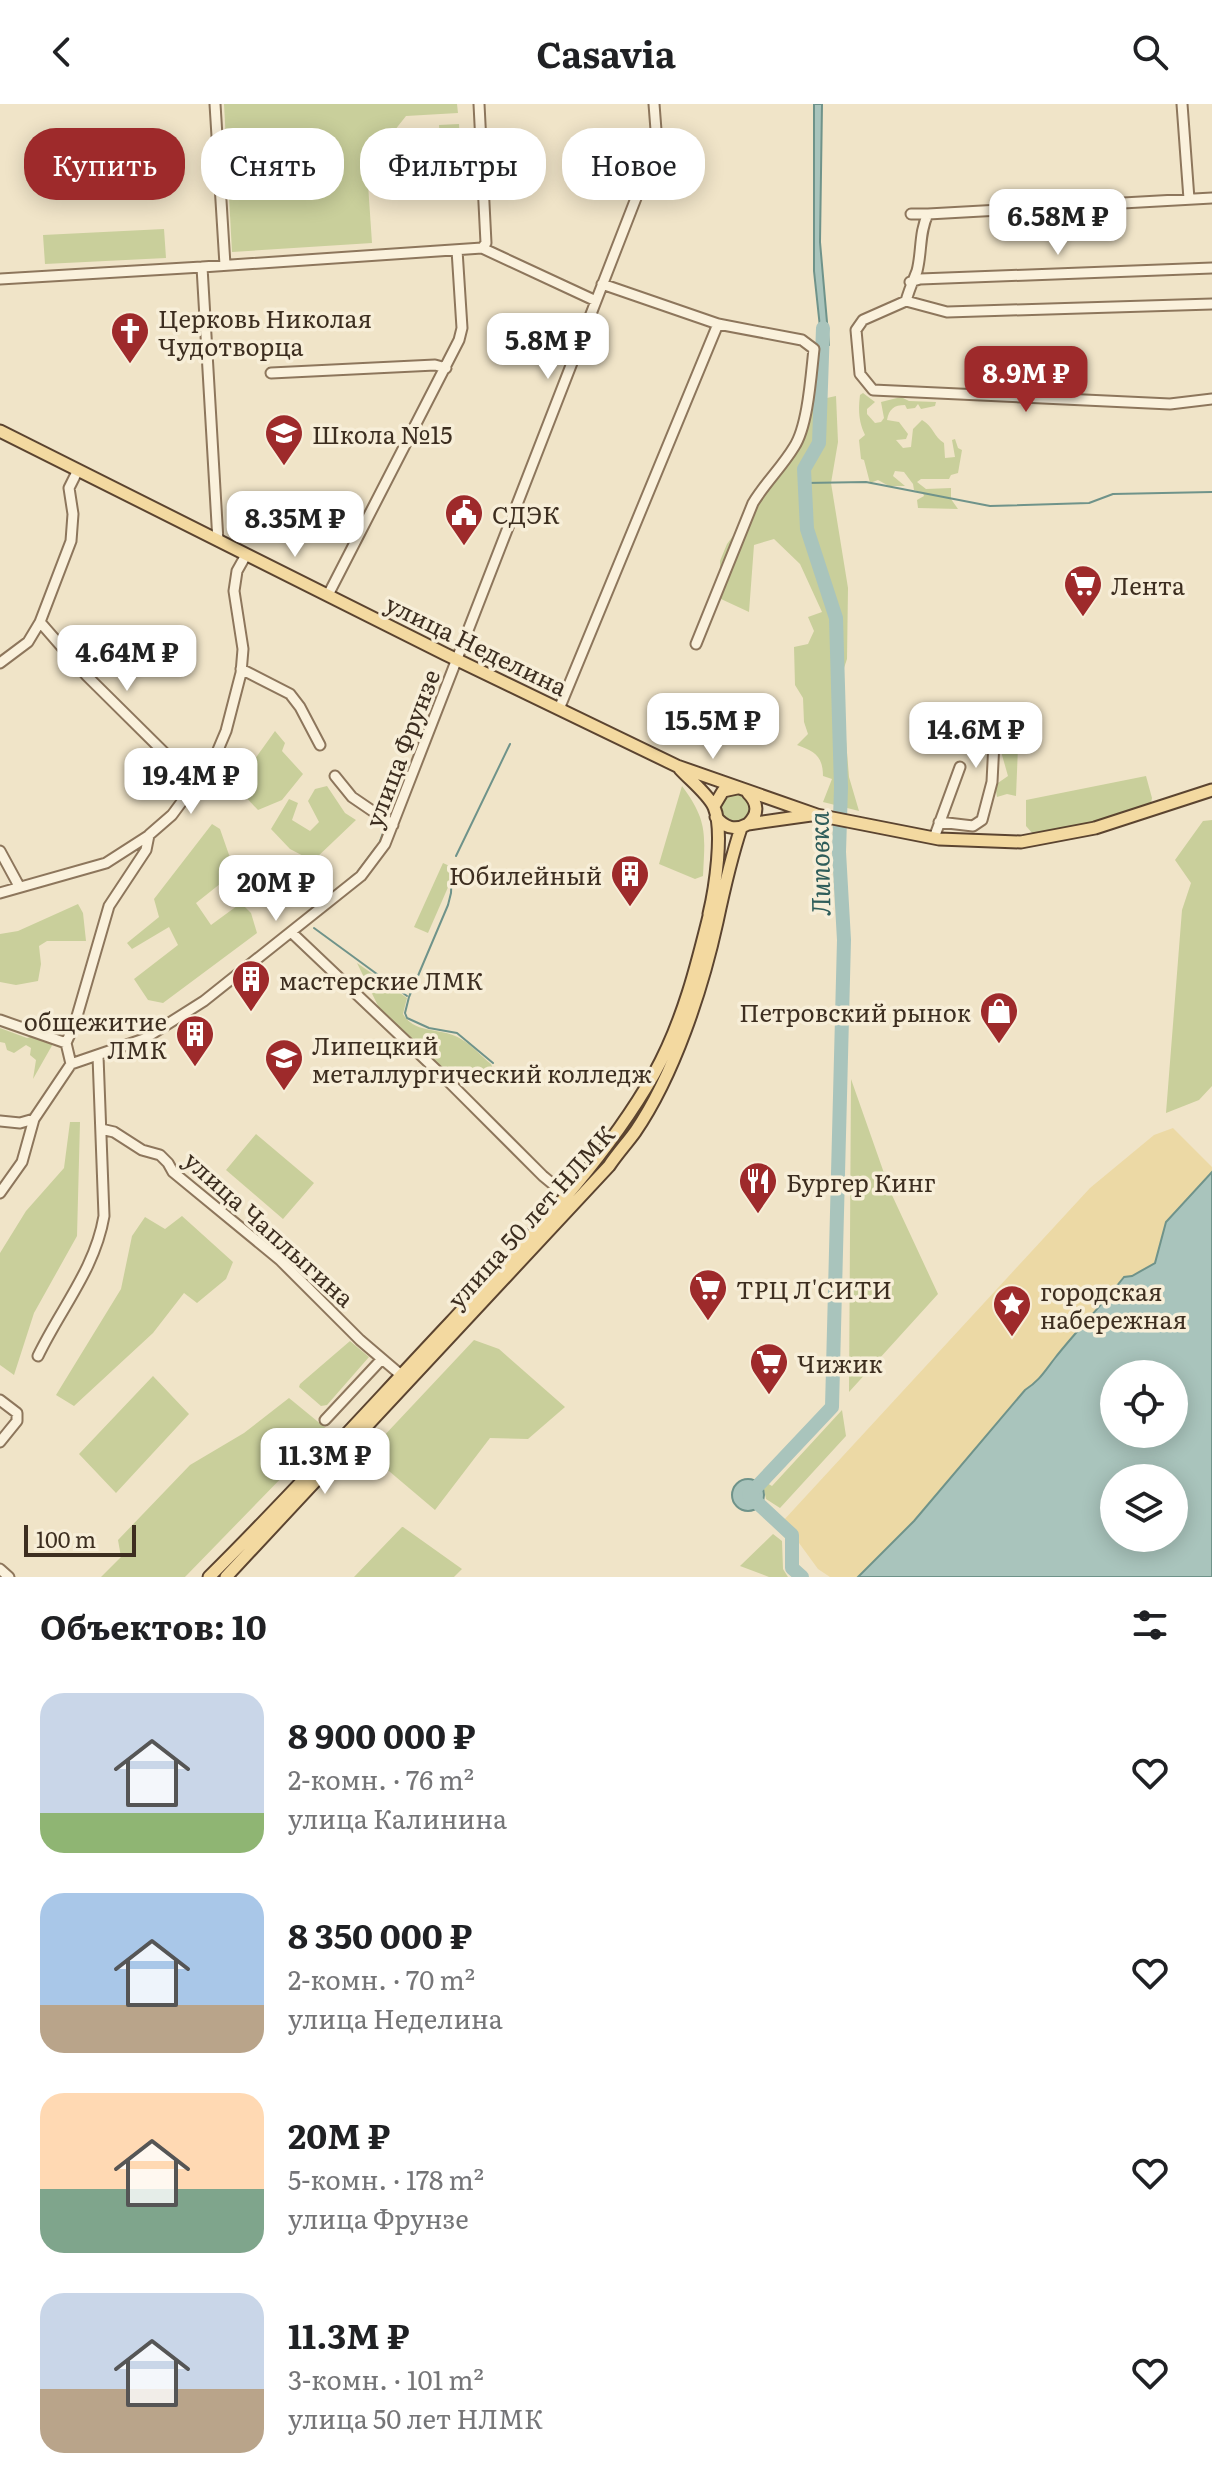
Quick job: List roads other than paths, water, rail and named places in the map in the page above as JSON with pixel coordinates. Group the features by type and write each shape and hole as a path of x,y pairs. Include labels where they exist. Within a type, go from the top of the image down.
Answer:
{"main road":[{"name":"улица Неделина","path":"0,431 77,472 677,766 816,815"},
{"path":"677,766 731,828 816,815 934,838 1007,842 1044,839 1095,828 1212,790"},
{"path":"715,811 723,791 743,790 756,806 756,814 744,826"},
{"name":"улица 50 лет НЛМК","path":"209,1577 566,1195 622,1126 671,1040 695,975 715,889 715,811"},
{"name":"улица 50 лет НЛМК","path":"226,1577 609,1166 635,1132 664,1078 693,1009 717,923 726,873 744,826"},
{"path":"400,1391 404,1383 401,1375"}],"street":[{"path":"215,104 225,265"},
{"path":"479,104 486,243 482,248"},
{"name":"улица Фрунзе","path":"71,1064 125,1047 162,1029 204,1001 361,876 385,844 652,157 656,130 654,104"},
{"path":"1182,104 1189,199"},
{"path":"911,214 1212,198"},
{"path":"906,301 910,282 916,272 928,214"},
{"path":"0,279 482,248 596,301"},
{"path":"328,595 446,368 462,328 457,250"},
{"path":"202,267 218,541"},
{"path":"910,282 920,279 1212,268"},
{"path":"602,284 718,324 802,340 814,349 808,401 796,445 766,481 753,503 696,644"},
{"path":"1212,304 947,312 906,301 863,320 856,330 860,374 873,390 1170,404 1212,399"},
{"path":"559,709 718,324"},
{"path":"271,373 435,365 446,368"},
{"path":"0,663 28,642 40,622 71,541 73,514 69,488 77,472"},
{"path":"0,893 106,863 149,835 172,815 215,757 226,731 241,669 243,649 234,591 237,571 246,555"},
{"path":"40,622 87,676 195,783"},
{"path":"241,669 290,694 320,745"},
{"path":"939,822 973,826 982,820 992,782 995,722"},
{"path":"934,838 960,767"},
{"path":"335,776 352,797 393,825"},
{"path":"0,1193 22,1162 34,1119 71,1064 66,1043 79,1011 109,906 146,850 149,835"},
{"path":"0,851 19,886"},
{"path":"291,932 566,1195"},
{"path":"0,1020 66,1043"},
{"path":"38,1356 80,1285 100,1242 104,1216 98,1056"},
{"path":"0,1121 20,1123 34,1119"},
{"name":"улица Чаплыгина","path":"101,1129 114,1132 142,1150 160,1155 173,1172 280,1260 381,1360 401,1375"},
{"path":"325,1420 381,1360"},
{"path":"0,1400 17,1413 17,1421 0,1442"},
{"path":"0,1569 9,1577"}],"water":[{"path":"814,104 822,104 820,242 829,345 822,346 814,271"},
{"path":"1212,1172 1212,1577 858,1577 914,1521 1025,1390 1042,1376 1124,1277 1155,1263 1166,1222"},
{"path":"748,1479 759,1484 764,1495 759,1506 748,1511 737,1506 732,1495 737,1484"}],"waterway":[{"name":"Липовка","path":"802,1577 792,1568 792,1535 749,1495 832,1407 844,940 839,852 841,787 836,618 807,529 804,469 819,443 823,328"},
{"path":"805,483 866,482 990,506 1089,503 1113,494 1212,492"},
{"path":"456,856 510,744"},
{"path":"380,841 386,825"},
{"path":"358,871 376,847"},
{"path":"452,869 448,905 405,1013 407,1018 429,1028 457,1033 493,1063"},
{"path":"348,880 355,874"},
{"path":"291,926 314,908"},
{"path":"314,928 407,996"},
{"path":"269,944 285,931"}],"place":[{"name":"Церковь Николая Чудотворца","path":"130,365"},
{"name":"Школа №15","path":"284,467"},
{"name":"СДЭК","path":"464,547"},
{"name":"Лента","path":"1083,618"},
{"name":"Юбилейный","path":"630,908"},
{"name":"мастерские ЛМК","path":"251,1013"},
{"name":"Петровский рынок","path":"999,1045"},
{"name":"общежитие ЛМК","path":"195,1068"},
{"name":"Липецкий металлургический колледж","path":"284,1092"},
{"name":"Бургер Кинг","path":"758,1215"},
{"name":"ТРЦ Л'СИТИ","path":"708,1322"},
{"name":"городская набережная","path":"1012,1338"},
{"name":"Чижик","path":"769,1396"}]}
